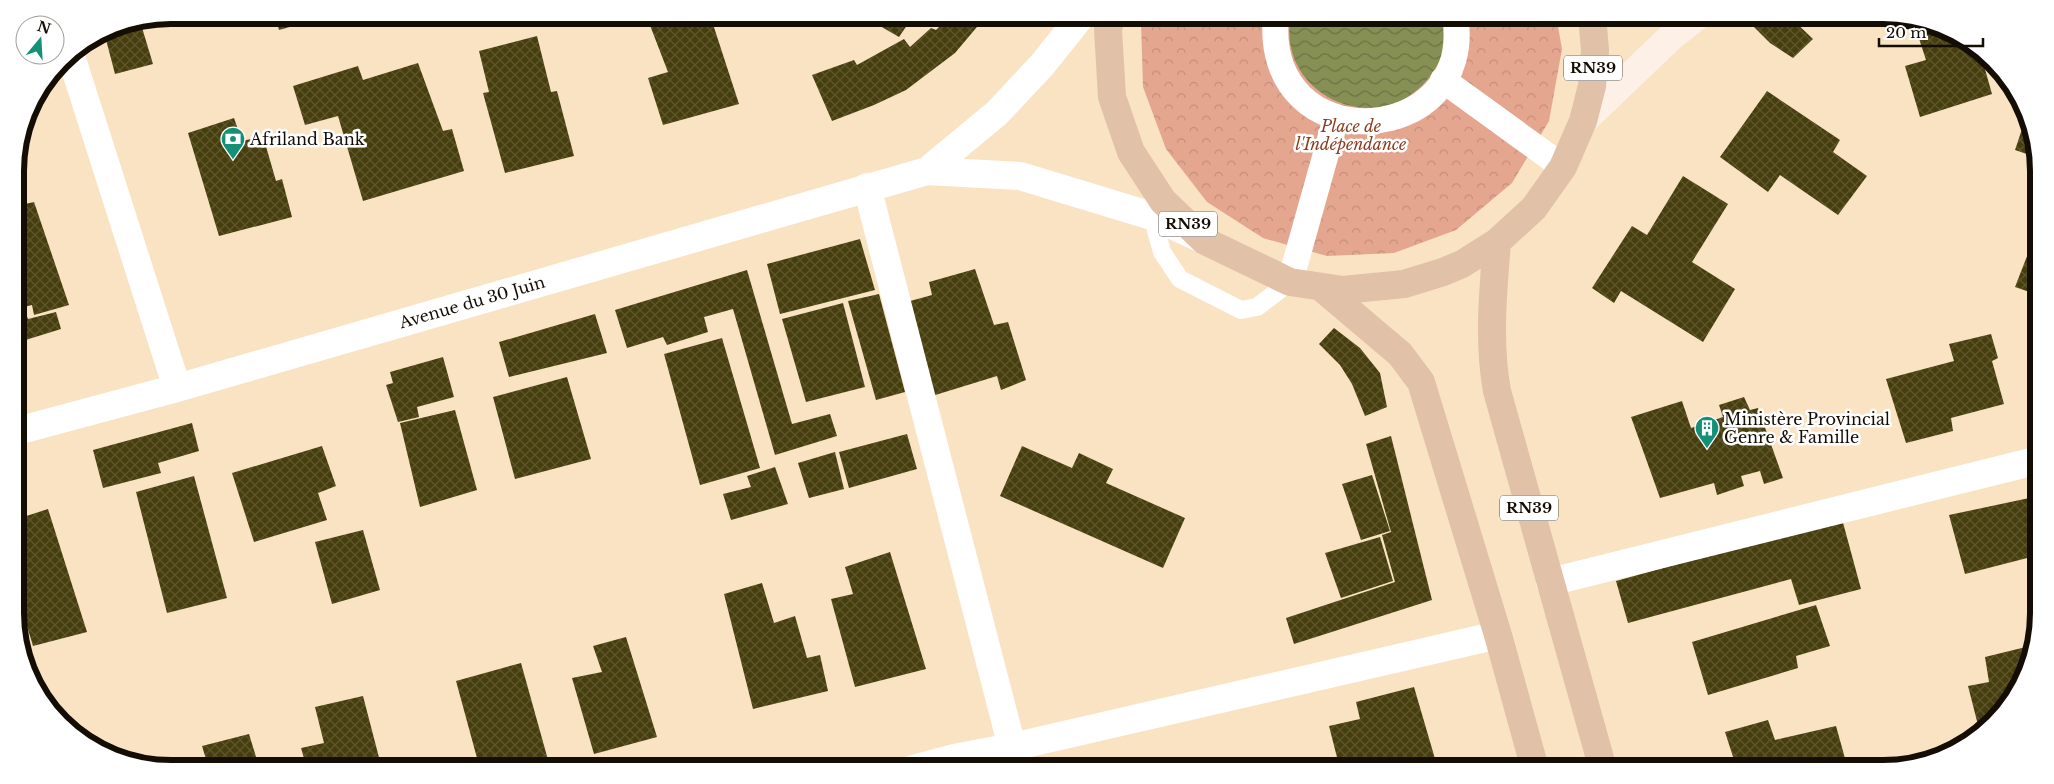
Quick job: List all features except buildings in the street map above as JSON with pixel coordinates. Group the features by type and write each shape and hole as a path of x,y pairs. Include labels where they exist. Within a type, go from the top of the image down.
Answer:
{"highway":[{"name":"RN39","path":"1109,24 1112,96 1131,152 1163,201 1205,241 1290,282 1322,288 1400,354 1421,382 1498,635 1533,760"},
{"name":"RN39","path":"1593,24 1595,50 1592,86 1583,121 1563,167 1534,208 1496,242 1492,363 1497,391 1600,760"},
{"path":"1322,288 1363,289 1404,284 1423,279 1462,264 1496,242"}],"main road":[{"path":"1583,121 1671,37 1688,24"}],"street":[{"path":"927,171 997,112 1042,65 1075,24"},
{"path":"1276,24 1275,41 1278,56 1286,76 1299,94 1316,108 1336,118 1365,122 1380,122 1401,116 1420,105 1436,90 1443,80 1456,51 1457,24"},
{"path":"73,62 177,388"},
{"path":"1443,80 1563,167"},
{"path":"1290,282 1336,118"},
{"path":"927,171 1020,176 1152,216 1205,241"},
{"name":"Avenue du 30 Juin","path":"24,429 177,388 927,171"},
{"path":"867,187 1012,747"},
{"path":"1550,582 2030,462"},
{"path":"966,760 1012,747 1498,635"}],"lane":[{"path":"1152,216 1162,252 1180,279 1241,310 1257,307 1290,282"}],"green space":[{"name":"Place de l'Indépendance","path":"1141,24 1558,24 1562,49 1549,121 1512,183 1456,230 1394,253 1327,256 1263,238 1207,202 1166,149 1143,87"}],"water":[{"path":"1291,24 1444,24 1442,53 1438,64 1427,80 1406,98 1382,107 1357,107 1334,100 1314,86 1298,67 1290,43"}],"place":[{"name":"Afriland Bank","path":"233,160"},
{"name":"Ministère Provincial Genre & Famille","path":"1707,449"}]}
